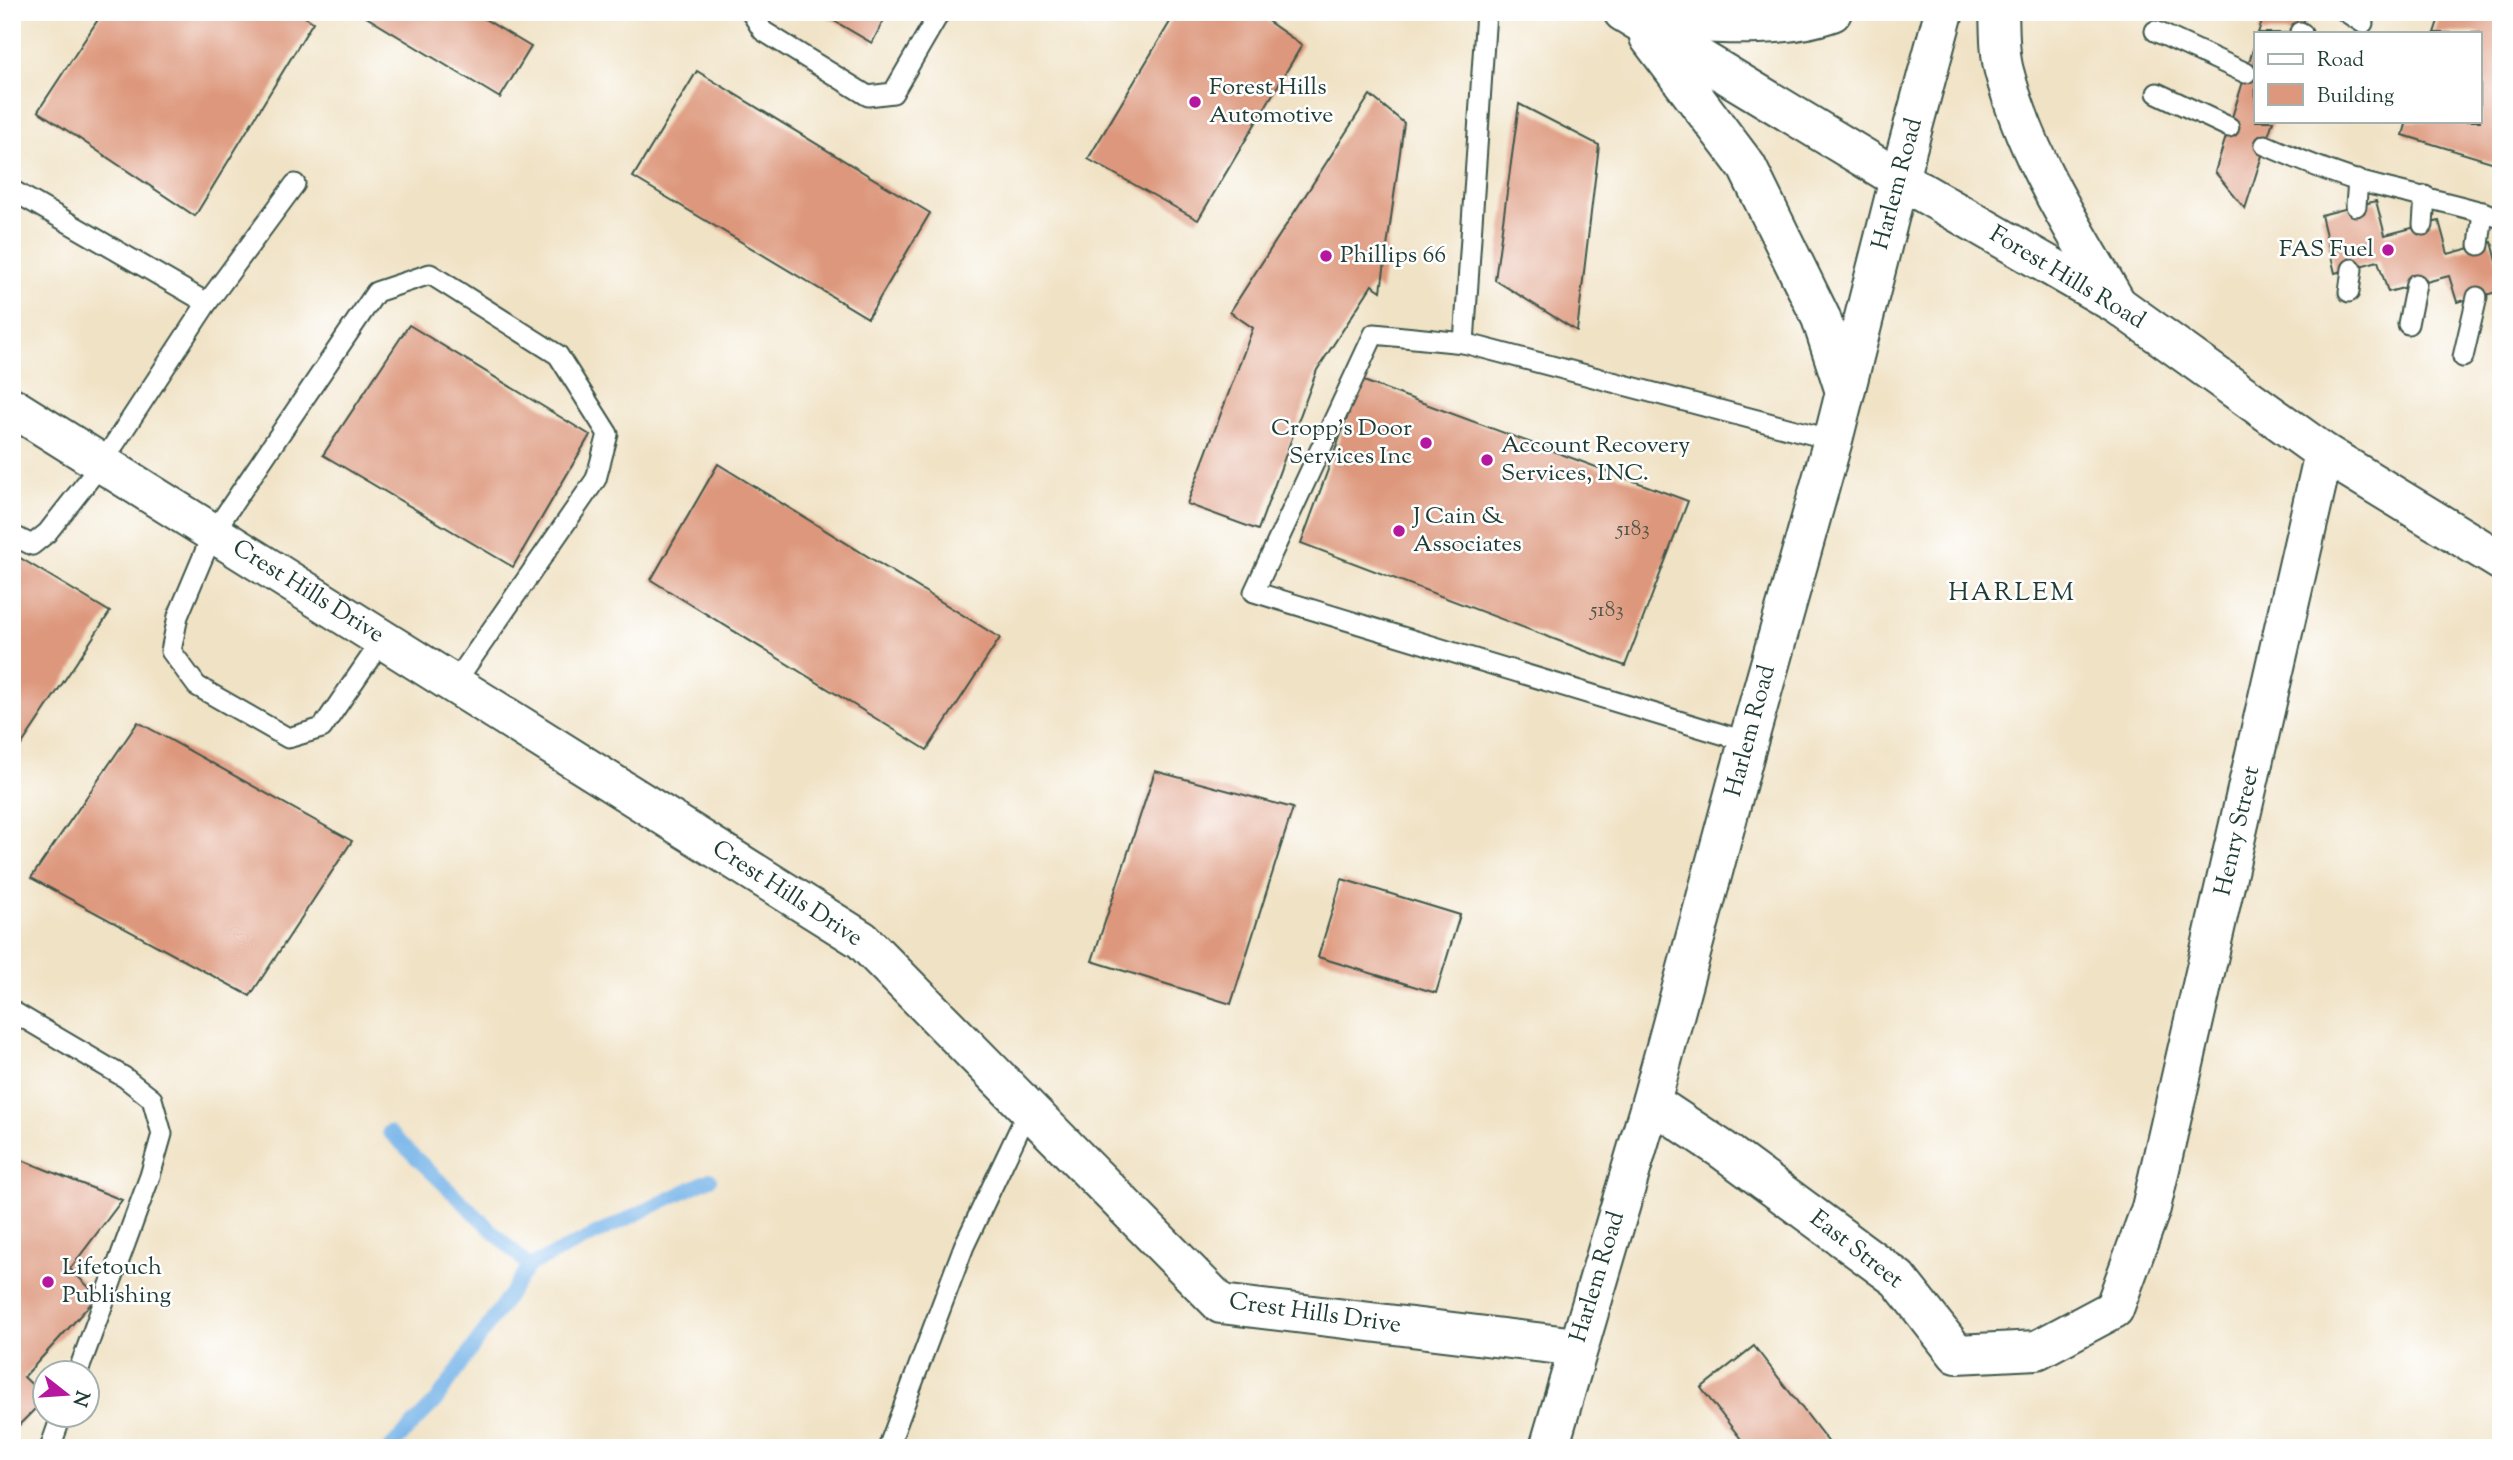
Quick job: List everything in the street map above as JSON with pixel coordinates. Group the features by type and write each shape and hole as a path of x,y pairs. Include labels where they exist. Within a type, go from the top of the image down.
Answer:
{"street":[{"path":"1630,17 1752,23 1810,20 1832,12"},
{"name":"Harlem Road","path":"1549,1448 1651,1102 1833,440 1944,12"},
{"path":"1999,12 2003,69 2026,135 2041,171 2118,305"},
{"path":"1630,17 1747,167 1821,318 1844,392"},
{"name":"Forest Hills Road","path":"1630,17 1899,179 2118,305 2324,453 2501,561"},
{"name":"Crest Hills Drive","path":"12,407 862,940 1221,1304 1577,1347"},
{"name":"Henry Street","path":"2151,1208 2324,453"},
{"name":"East Street","path":"1651,1102 1723,1150 1898,1279 1957,1354 2037,1350 2114,1309 2151,1208"}],"lane":[{"path":"751,12 763,31 868,96 893,93 940,12"},
{"path":"1464,343 1486,12"},
{"path":"2346,12 2362,23"},
{"path":"2155,31 2246,73"},
{"path":"2157,93 2229,127"},
{"path":"2265,145 2358,180 2492,215 2479,245"},
{"path":"2356,206 2358,180"},
{"path":"12,535 32,545 47,533 102,463 207,303 295,184"},
{"path":"12,190 207,303"},
{"path":"2423,225 2425,196"},
{"path":"2349,292 2352,269"},
{"path":"383,639 322,728 288,738 197,686 171,651 178,616 213,533 376,292 430,274 558,355 608,434 596,479 454,684"},
{"path":"2408,324 2416,284"},
{"path":"2463,357 2477,297"},
{"path":"1748,742 1254,592 1374,334 1464,343 1833,440"},
{"path":"12,1011 124,1077 152,1099 162,1135 83,1358"},
{"path":"888,1448 964,1246 1029,1109"},
{"path":"50,1448 57,1428"}],"building":[{"path":"103,12 297,12 313,22 195,216 38,111"},
{"path":"358,12 473,12 531,47 500,98"},
{"path":"819,12 888,12 872,43"},
{"name":"Forest Hills Automotive","path":"1176,12 1255,12 1302,45 1198,220 1088,159"},
{"path":"2265,12 2307,12 2300,32 2258,32"},
{"path":"2441,12 2501,12 2501,165 2403,135 2407,122 2482,122 2482,32 2434,32"},
{"name":"FAS Fuel","path":"2254,46 2254,122 2273,122 2245,209 2215,172"},
{"path":"697,71 930,213 868,318 633,177"},
{"name":"Phillips 66","path":"1370,95 1404,123 1381,291 1372,285 1317,370 1258,530 1187,504 1253,328 1230,312"},
{"path":"1519,104 1599,145 1577,331 1495,280"},
{"name":"FAS Fuel","path":"2376,201 2385,235 2439,221 2448,254 2492,242 2501,276 2501,291 2457,302 2449,276 2388,292 2378,261 2335,273 2321,215"},
{"path":"409,325 590,435 513,567 323,455"},
{"path":"1361,380 1688,501 1625,666 1301,543"},
{"path":"718,464 1000,638 927,750 651,580"},
{"path":"12,553 110,612 12,759"},
{"path":"138,722 352,841 250,996 31,878"},
{"path":"1155,771 1293,808 1231,1004 1092,961"},
{"path":"1342,879 1460,915 1436,993 1318,957"},
{"name":"Lifetouch Publishing","path":"12,1156 122,1200 70,1269 98,1296 41,1358 32,1358 32,1368 24,1377 32,1385 32,1412 12,1432"},
{"path":"1754,1346 1833,1448 1748,1448 1701,1388"}],"waterway":[{"path":"389,1132 529,1266"},
{"path":"390,1448 436,1401 529,1266 710,1179"}],"place":[{"name":"Forest Hills Automotive","path":"1195,102"},
{"name":"FAS Fuel","path":"2388,250"},
{"name":"Phillips 66","path":"1326,256"},
{"name":"Cropp's Door Services Inc","path":"1426,443"},
{"name":"Account Recovery Services, INC.","path":"1487,460"},
{"name":"J Cain & Associates","path":"1399,531"},
{"name":"Lifetouch Publishing","path":"48,1282"}],"district":[{"name":"HARLEM","path":"2012,593"}]}
